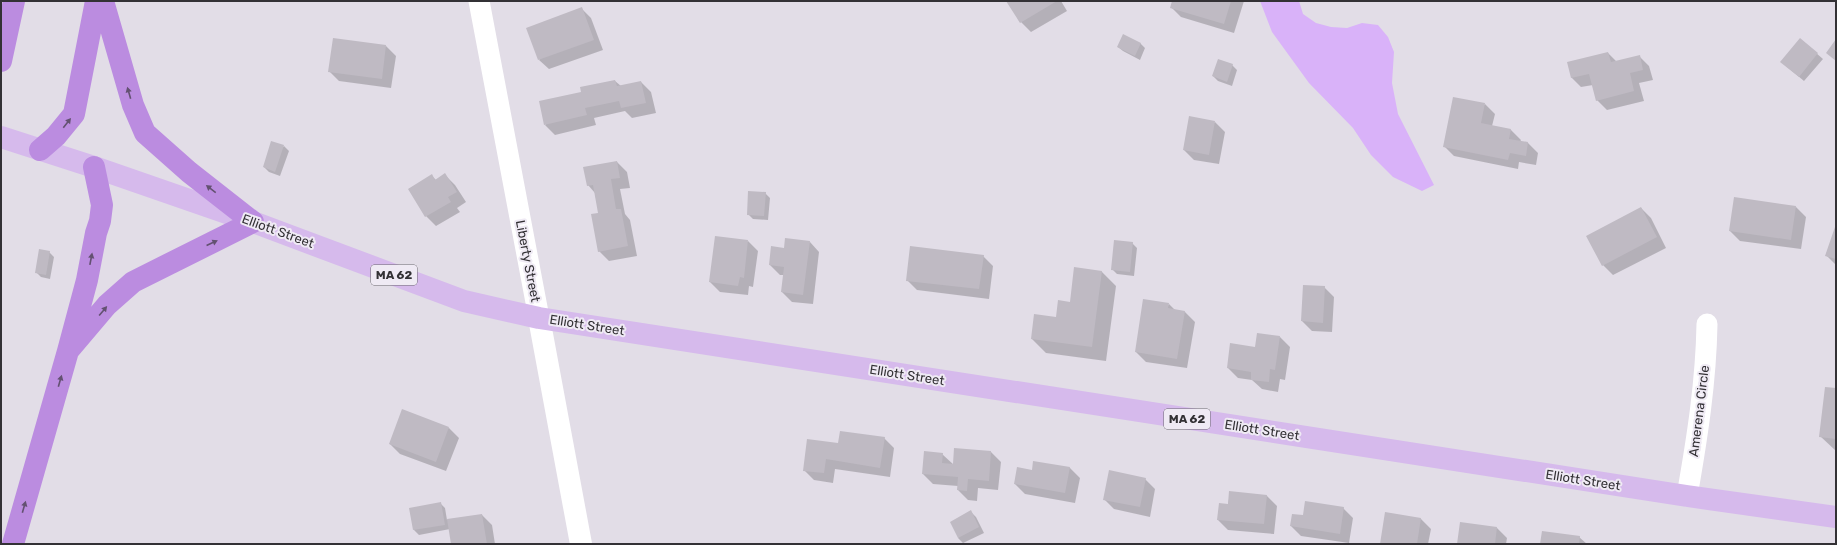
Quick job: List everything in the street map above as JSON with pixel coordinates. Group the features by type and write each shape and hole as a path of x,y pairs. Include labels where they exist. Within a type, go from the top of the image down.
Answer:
{"highway":[{"path":"1,61 14,1"},
{"path":"40,150 56,136 74,114 96,1"},
{"path":"68,351 107,305 133,282 253,222 189,172 145,133 133,105 103,1"},
{"path":"13,544 87,280 102,205 94,167"}],"main road":[{"name":"Elliott Street","path":"1,137 94,167 253,222 464,301 539,318 1686,496 1836,517"}],"street":[{"name":"Liberty Street","path":"479,1 581,544"},
{"name":"Amerena Circle","path":"1686,496 1699,429 1707,324"}],"shaded area":[{"path":"1260,1 1299,1 1303,14 1316,23 1331,27 1347,28 1362,23 1378,25 1388,37 1394,52 1392,83 1398,114 1434,185 1422,191 1393,177 1371,155 1353,128 1309,83 1272,32"}],"building":[{"path":"1006,1 1057,1 1020,23"},
{"path":"1172,1 1231,1 1224,24 1170,8"},
{"path":"582,7 594,40 538,60 526,28"},
{"path":"1123,34 1141,43 1135,56 1117,47"},
{"path":"333,38 386,45 382,79 328,72"},
{"path":"1800,38 1818,53 1799,77 1780,62"},
{"path":"1836,39 1836,61 1826,53"},
{"path":"1608,52 1611,62 1640,55 1643,70 1630,73 1634,91 1596,101 1589,74 1571,78 1567,62"},
{"path":"1218,59 1233,64 1227,82 1212,76"},
{"path":"615,80 617,86 641,81 646,103 621,108 619,101 585,108 587,115 544,125 539,101 581,92 580,87"},
{"path":"1453,97 1485,103 1481,123 1511,129 1509,139 1528,142 1526,156 1510,153 1508,160 1443,147"},
{"path":"1189,116 1215,121 1209,155 1183,150"},
{"path":"271,141 284,145 275,172 263,167"},
{"path":"617,161 620,178 611,179 616,209 621,209 628,246 598,252 591,214 598,213 593,185 587,186 583,167"},
{"path":"445,173 457,192 448,197 451,202 425,217 408,189 432,174 435,180"},
{"path":"748,191 766,192 764,216 747,215"},
{"path":"1734,197 1796,206 1791,240 1729,231"},
{"path":"1641,207 1657,237 1602,266 1586,236"},
{"path":"1836,224 1836,259 1825,256"},
{"path":"715,236 748,240 744,278 740,277 738,286 709,282"},
{"path":"785,238 810,241 803,295 781,292 784,267 769,265 771,246 784,248"},
{"path":"1114,240 1133,242 1130,272 1111,270"},
{"path":"910,246 984,255 979,289 906,281"},
{"path":"39,249 50,251 46,275 35,273"},
{"path":"1074,267 1102,271 1092,347 1031,339 1034,314 1056,317 1058,300 1070,302"},
{"path":"1303,285 1325,286 1323,323 1301,321"},
{"path":"1143,299 1169,303 1168,308 1185,311 1177,359 1135,352"},
{"path":"1257,333 1280,336 1275,370 1270,369 1269,382 1251,380 1251,372 1227,368 1230,343 1255,347"},
{"path":"1825,387 1836,388 1836,439 1819,437"},
{"path":"402,409 449,427 436,462 389,444"},
{"path":"840,431 885,437 880,468 826,459 824,473 803,471 807,439 838,443"},
{"path":"954,448 991,451 989,481 968,479 967,491 957,490 958,477 922,474 924,451 943,453 942,463 953,464"},
{"path":"1033,461 1070,467 1065,493 1014,484 1017,467 1032,470"},
{"path":"1109,470 1146,478 1140,507 1103,500"},
{"path":"1229,491 1267,495 1264,524 1217,520 1219,503 1228,504"},
{"path":"1305,501 1344,507 1340,534 1290,526 1292,514 1303,515"},
{"path":"441,502 445,525 413,530 409,508"},
{"path":"971,510 979,527 958,538 950,522"},
{"path":"1385,512 1421,518 1417,544 1380,544"},
{"path":"482,514 487,544 451,544 447,519"},
{"path":"1460,522 1497,527 1495,544 1457,544"},
{"path":"1542,531 1580,536 1579,544 1540,544"}]}
